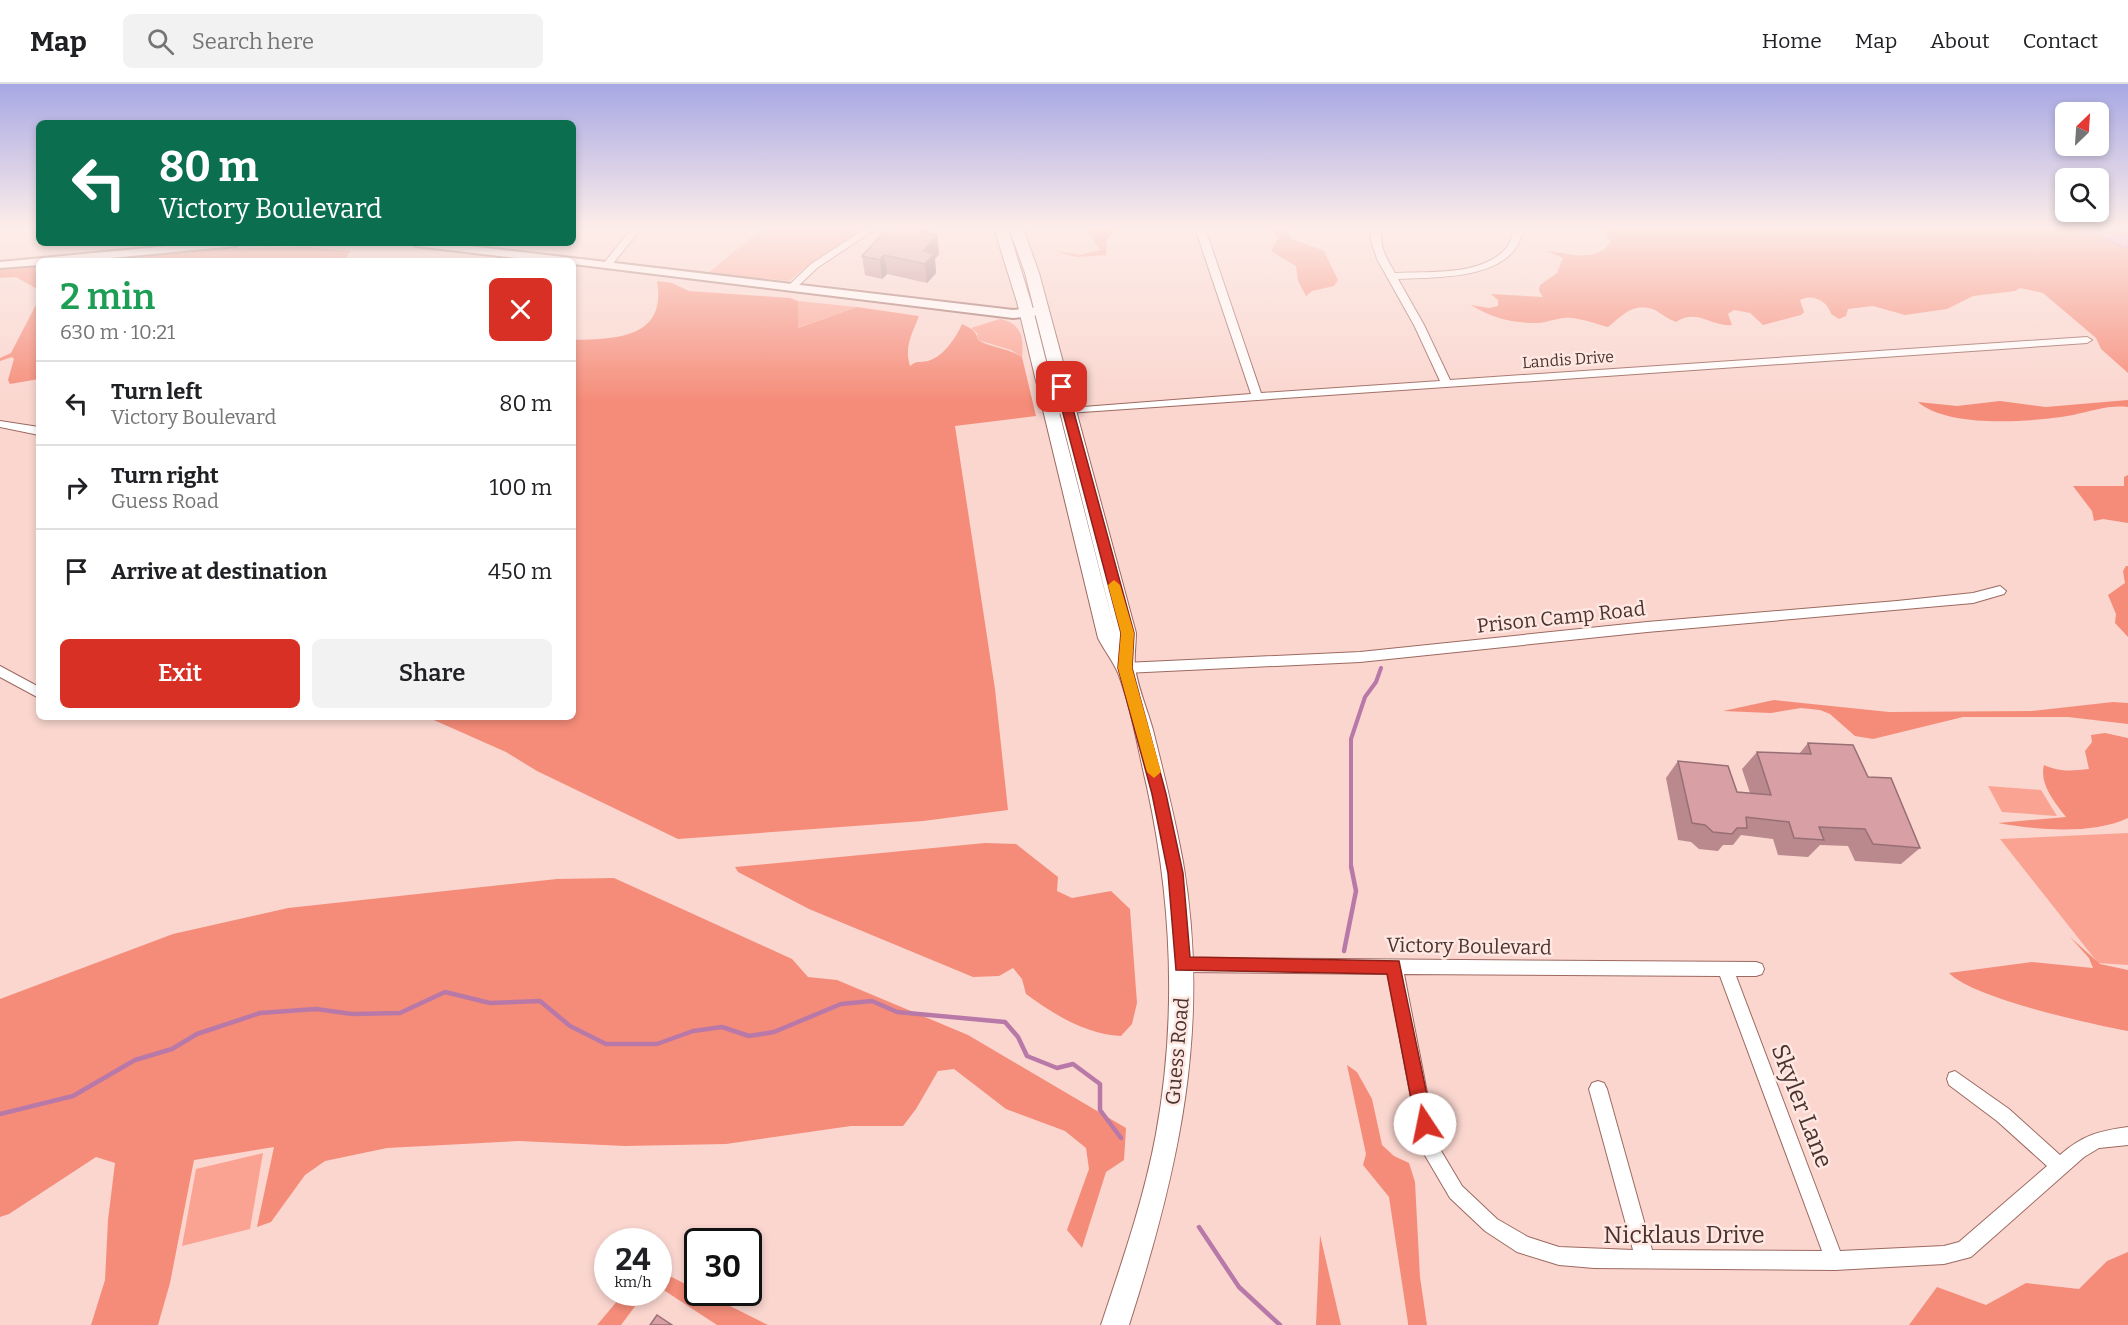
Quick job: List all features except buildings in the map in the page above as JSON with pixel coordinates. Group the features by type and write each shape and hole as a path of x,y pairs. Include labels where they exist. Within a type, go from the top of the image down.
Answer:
{"main road":[{"name":"Guess Road","path":"1024,286 1034,312"},
{"name":"Guess Road","path":"1028,286 1059,412 1107,638 1125,668 1159,794 1176,873 1180,914 1182,1009 1173,1108 1158,1185 1115,1325"}],"street":[{"path":"774,286 1002,312 1034,312"},
{"path":"1220,286 1257,396"},
{"path":"1397,286 1446,383"},
{"name":"Landis Drive","path":"1059,412 1257,396 2087,340"},
{"path":"0,424 36,430"},
{"name":"Prison Camp Road","path":"1125,668 1400,654 1647,627 1897,606 1973,598 2000,591"},
{"path":"0,671 36,691"},
{"name":"Victory Boulevard","path":"1182,965 1756,969"},
{"name":"Nicklaus Drive","path":"1394,966 1429,1147 1456,1192 1491,1225 1524,1245 1559,1256 1835,1261 1944,1256 1964,1250 2078,1151 2097,1140 2128,1136"},
{"name":"Skyler Lane","path":"1725,969 1835,1261"},
{"path":"1955,1079 2003,1115 2060,1166"},
{"path":"1598,1089 1645,1259"}],"shaded area":[{"path":"657,286 678,286 689,291 790,298 798,301 798,328 857,307 919,316 908,347 910,366 916,362 928,361 939,356 953,341 962,324 974,332 978,340 1022,357 1036,416 955,426 995,689 1008,810 923,821 678,839 537,771 506,752 434,720 576,720 576,340 605,339 634,332 646,325 654,315 658,300"},
{"path":"1301,286 1334,286 1312,291 1306,296"},
{"path":"1540,286 2128,286 2128,373 2101,349 2096,338 2043,293 2020,288 2015,291 1973,296 1947,309 1905,315 1873,306 1848,309 1846,316 1839,319 1831,314 1823,302 1809,297 1800,300 1804,312 1801,315 1763,325 1750,313 1734,310 1728,314 1732,325 1724,325 1697,317 1684,318 1676,322 1655,310 1641,307 1624,314 1608,327 1571,318 1530,323 1495,317 1471,305 1489,308 1498,306 1498,300 1491,294 1543,297 1539,291"},
{"path":"798,301 857,307 797,328"},
{"path":"36,305 36,380 10,384 8,380 14,359 12,357 0,361 0,358 11,353"},
{"path":"1000,319 1013,324 1020,332 1022,357 1011,350 978,340 977,333 971,328"},
{"path":"2128,400 2128,407 2107,408 2056,418 2015,421 1970,420 1932,411 1918,402 1957,406 2000,401 2046,407"},
{"path":"2128,475 2128,523 2103,519 2094,521 2092,511 2073,486 2124,486 2124,477"},
{"path":"2128,566 2128,637 2115,623 2116,614 2108,595 2125,583 2123,571"},
{"path":"1774,700 1889,712 2032,711 2113,702 2128,703 2128,724 2068,717 1963,717 1873,739 1855,736 1830,714 1820,710 1801,708 1771,713 1723,711"},
{"path":"2105,733 2128,738 2128,818 2098,827 2081,829 2029,828 1998,823 2066,817 2046,786 2044,765 2066,770 2089,769 2085,751 2092,742 2091,735"},
{"path":"1988,786 2041,790 2057,816 2002,812"},
{"path":"2128,833 2128,965 2098,963 2000,839"},
{"path":"985,843 1016,844 1058,877 1057,891 1072,898 1111,891 1130,909 1137,1003 1132,1024 1121,1036 1095,1032 1048,1009 1026,994 1022,979 1013,968 999,976 973,977 809,909 738,872 735,867"},
{"path":"614,878 792,959 808,977 837,980 968,1035 1126,1128 1124,1160 1106,1172 1082,1248 1067,1230 1089,1169 1086,1148 1065,1131 1006,1109 954,1069 938,1071 916,1109 903,1126 851,1126 726,1144 625,1146 519,1141 387,1148 325,1161 305,1175 271,1222 257,1227 274,1147 194,1160 170,1283 158,1325 91,1325 105,1280 108,1220 115,1163 96,1157 9,1214 0,1217 0,999 173,934 288,908 557,879"},
{"path":"2070,937 2100,964 2128,970 2128,1031 2033,1009 1982,992 1949,973 2032,962 2093,968 2089,958"},
{"path":"1347,1065 1357,1072 1372,1099 1382,1145 1394,1156 1409,1163 1415,1182 1420,1277 1427,1325 1408,1325 1389,1197 1363,1165 1366,1154"},
{"path":"263,1153 250,1229 182,1246 196,1169"},
{"path":"1320,1235 1341,1325 1316,1325"},
{"path":"2128,1252 2128,1325 1909,1325 1937,1287 1986,1305 2026,1283 2079,1289 2107,1261"},
{"path":"672,1277 684,1283 684,1303 672,1296"},
{"path":"613,1306 635,1306 621,1325 597,1325"},
{"path":"688,1306 730,1306 768,1325 717,1325"}],"waterway":[{"path":"1351,866 1351,739 1365,697 1376,682 1381,668"},
{"path":"1344,951 1356,891 1351,866"},
{"path":"0,1114 73,1096 135,1060 172,1049 197,1034 260,1013 316,1009 352,1014 400,1013 445,992 490,1003 540,1001 570,1026 606,1044 657,1044 693,1031 722,1027 749,1036 774,1032 841,1004 872,1001 897,1012 1005,1022 1018,1037 1027,1056 1057,1068 1073,1064 1100,1084 1100,1110 1121,1138"},
{"path":"1199,1227 1239,1287 1280,1325"}],"slow traffic":[{"path":"1114,585 1127,633 1125,668 1154,772"}],"route":[{"path":"1062,387 1127,633 1125,668 1146,741 1176,873 1182,965 1394,966 1425,1124"}]}
